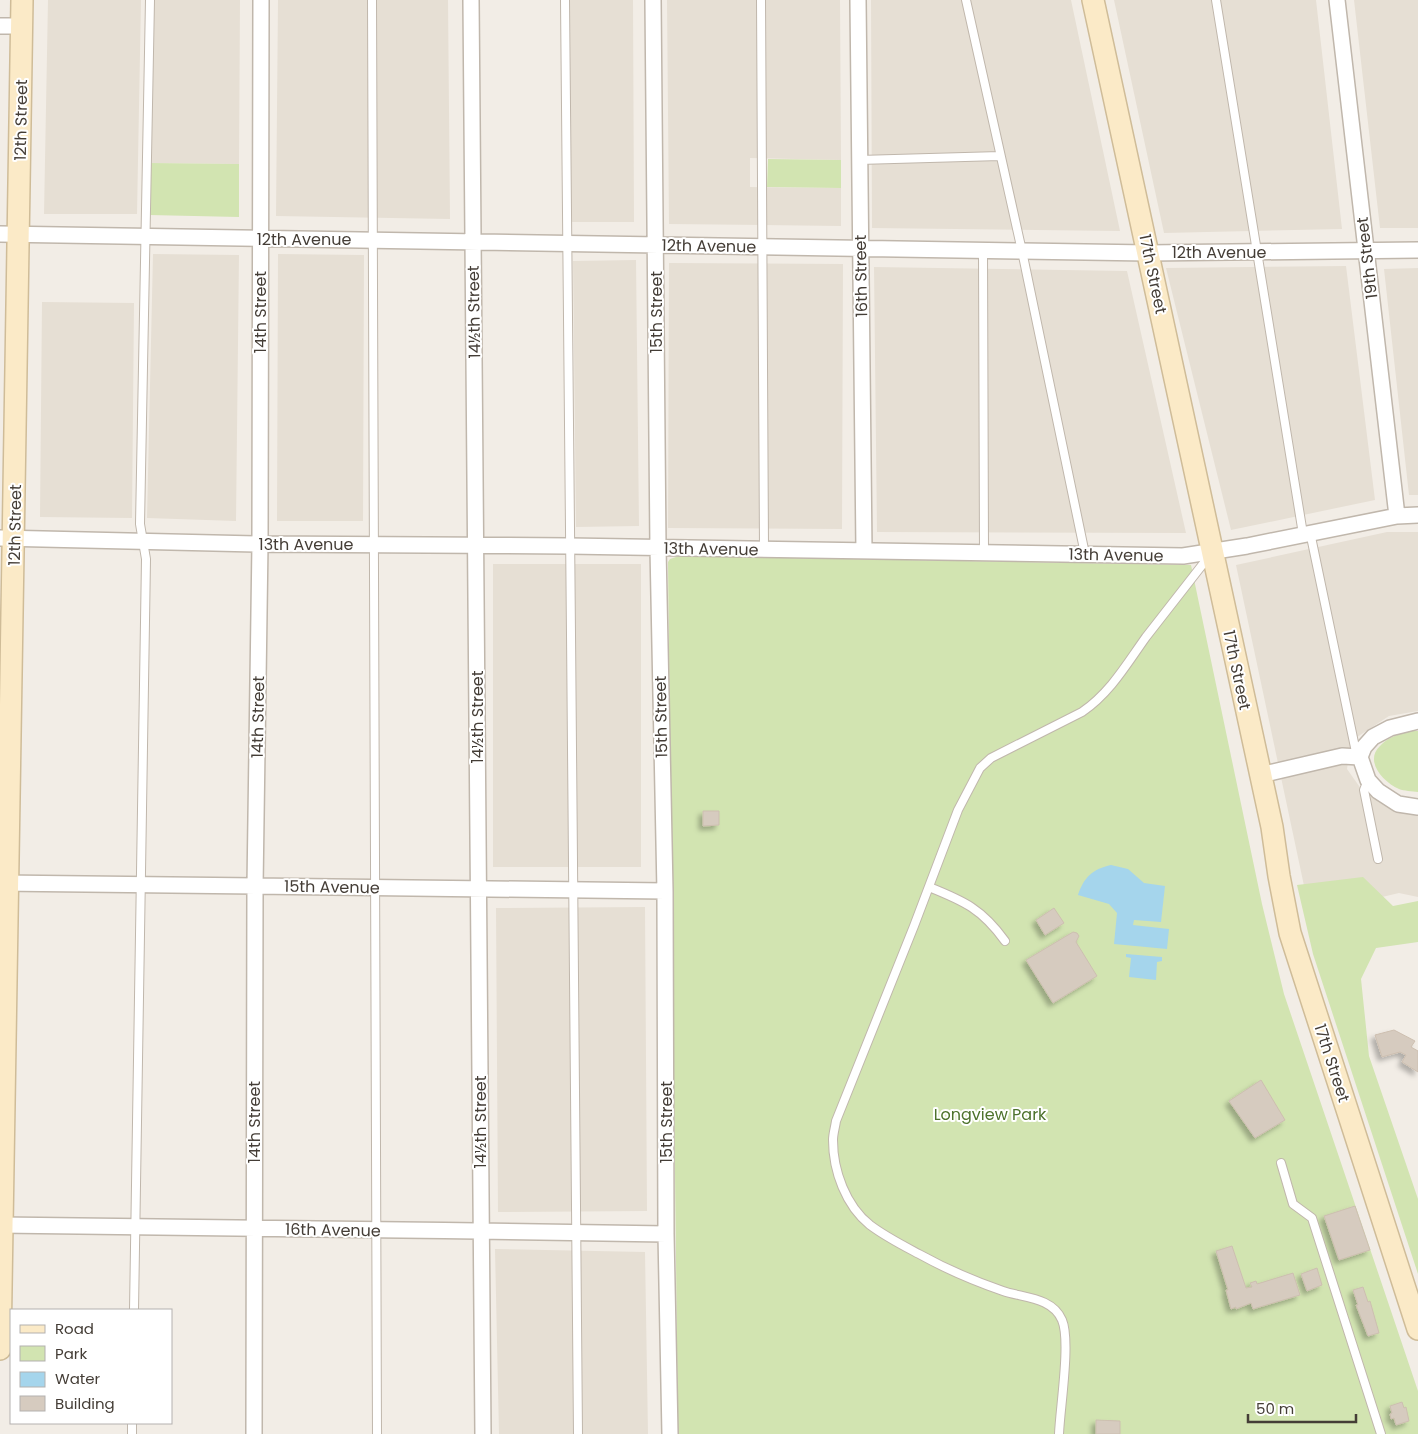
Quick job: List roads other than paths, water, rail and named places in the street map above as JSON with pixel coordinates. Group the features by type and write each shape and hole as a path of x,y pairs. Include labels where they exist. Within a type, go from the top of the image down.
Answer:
{"street":[{"name":"12th Street","path":"0,1349 10,235 22,0"},
{"name":"14th Street","path":"254,1434 256,886 260,544 261,0"},
{"name":"14½th Street","path":"471,0 482,1434"},
{"name":"15th Street","path":"653,0 658,548 665,890 666,1234 670,1434"},
{"name":"16th Street","path":"858,0 864,551"},
{"name":"17th Street","path":"1094,0 1272,827 1290,933 1418,1329"},
{"name":"19th Street","path":"1337,0 1397,516"},
{"path":"0,26 22,26"},
{"name":"12th Avenue","path":"10,235 372,239 1148,253 1418,250"},
{"name":"13th Avenue","path":"7,538 260,544 569,546 1183,556 1247,546 1397,516 1418,515"},
{"path":"1358,757 1373,737 1390,728 1418,721"},
{"path":"1260,775 1342,756 1358,757"},
{"path":"1358,757 1368,780 1378,791 1398,804 1418,807"},
{"name":"15th Avenue","path":"4,883 665,890"},
{"name":"16th Avenue","path":"1,1225 136,1225 666,1234"}],"lane":[{"path":"134,1309 146,559 140,524 150,0"},
{"path":"372,0 377,1434"},
{"path":"565,0 569,546 575,890 578,1434"},
{"path":"761,0 764,549"},
{"path":"966,0 1022,251 1085,554"},
{"path":"1216,0 1257,252 1307,533 1358,757"},
{"path":"859,160 1000,156"},
{"path":"983,251 984,553"},
{"path":"1059,1434 1065,1332 1062,1319 1046,1303 1019,1296 965,1277 890,1238 869,1224 846,1196 840,1181 833,1140 836,1121 958,810 980,768 991,758 1082,712 1095,703 1113,684 1146,637 1212,552"},
{"path":"1368,780 1364,790 1378,859"},
{"path":"929,887 972,906 986,917 1005,941"},
{"path":"1281,1163 1293,1204 1312,1218 1381,1434"}],"water":[{"path":"1111,865 1128,869 1144,883 1165,886 1161,922 1134,920 1133,925 1169,929 1167,949 1114,944 1117,913 1109,904 1078,895 1083,883 1090,875 1099,869"},
{"path":"1126,954 1162,957 1162,961 1157,962 1156,980 1129,977 1131,958 1126,957"}],"park label":[{"name":"Longview Park","path":"990,1114"}]}
